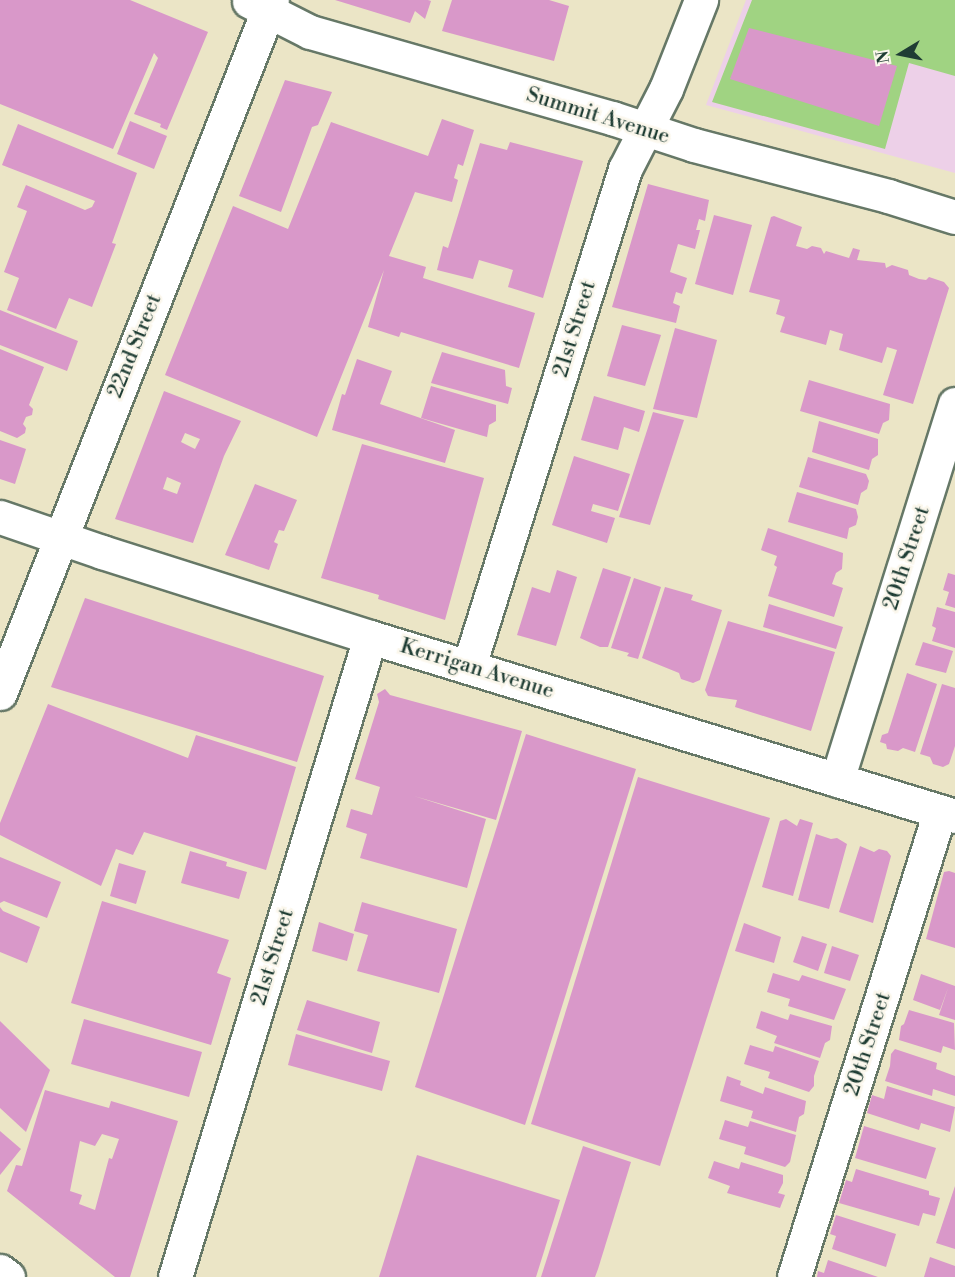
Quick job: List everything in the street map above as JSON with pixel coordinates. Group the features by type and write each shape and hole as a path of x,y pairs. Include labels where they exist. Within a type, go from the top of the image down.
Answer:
{"street":[{"name":"21st Street","path":"469,666 625,169 666,89 701,0"},
{"name":"Summit Avenue","path":"262,4 310,32 612,117 645,130 888,196 955,217"},
{"name":"22nd Street","path":"0,693 262,4"},
{"name":"20th Street","path":"837,780 955,404"},
{"name":"Kerrigan Avenue","path":"0,517 370,638 469,666 948,813"},
{"name":"21st Street","path":"176,1277 370,638"},
{"name":"20th Street","path":"794,1277 948,813"},
{"path":"0,1271 8,1277"}],"shaded area":[{"path":"746,0 955,0 955,173 706,105"}],"green space":[{"path":"752,0 955,0 955,76 909,63 885,149 712,102"}],"building":[{"path":"0,0 130,0 208,32 167,130 160,127 161,124 134,114 158,58 154,53 113,149 0,104"},
{"path":"335,0 431,1 425,19 415,11 410,23"},
{"path":"452,0 549,0 569,6 554,61 442,31"},
{"path":"749,28 897,66 879,126 730,79"},
{"path":"285,80 332,92 318,125 312,127 281,212 239,196"},
{"path":"442,119 474,130 463,166 458,164 454,178 458,180 452,202 415,192 389,256 426,267 423,278 535,313 519,368 401,332 399,337 368,327 384,270 317,437 165,375 233,206 288,229 331,122 428,156"},
{"path":"130,121 167,136 154,169 117,154"},
{"path":"18,124 137,173 112,243 116,244 92,307 69,298 56,329 7,310 19,278 4,272 27,211 17,207 26,185 85,210 92,207 95,201 2,165"},
{"path":"510,142 583,161 543,298 508,287 513,270 479,260 473,279 437,270 443,246 448,248 480,143 507,150"},
{"path":"648,184 709,200 705,221 699,219 696,230 700,230 695,249 678,244 670,272 687,278 682,294 676,292 673,303 680,306 676,323 612,307"},
{"path":"714,215 752,225 733,295 695,284"},
{"path":"774,216 802,227 796,246 807,249 812,246 821,248 824,254 826,251 849,258 853,248 860,250 857,260 885,263 886,268 892,265 908,270 909,275 919,279 926,280 929,277 944,282 949,288 913,404 883,395 897,350 887,347 882,363 839,350 843,334 830,330 826,345 780,332 785,317 776,314 780,300 749,292 771,217"},
{"path":"0,310 78,341 67,371 0,345"},
{"path":"622,325 661,335 645,386 607,376"},
{"path":"675,328 717,340 697,418 653,409"},
{"path":"0,349 44,367 29,405 33,409 32,415 26,417 23,424 26,428 25,433 17,438 0,431"},
{"path":"442,352 505,370 506,386 512,388 508,404 431,383"},
{"path":"357,359 392,371 380,404 455,430 445,463 332,430 342,394 345,395"},
{"path":"809,380 890,404 889,420 883,423 879,434 800,411"},
{"path":"431,386 496,405 496,421 489,425 487,437 421,418"},
{"path":"164,391 241,421 224,456 193,543 115,519","holes":["185,433 200,439 195,449 181,442","167,477 181,483 177,494 163,489"]},
{"path":"594,396 645,411 639,432 624,427 618,450 581,440"},
{"path":"653,412 684,420 650,525 619,517"},
{"path":"819,421 878,439 878,455 872,459 869,470 812,452"},
{"path":"0,440 26,449 15,484 0,479"},
{"path":"362,444 484,478 445,620 378,599 379,595 321,578"},
{"path":"574,456 630,474 618,511 593,504 591,511 615,518 607,543 552,525"},
{"path":"808,457 866,474 869,481 867,489 861,493 858,505 799,487"},
{"path":"255,484 297,500 284,531 279,530 274,542 278,544 269,570 225,555"},
{"path":"797,492 856,509 858,517 856,525 849,528 847,539 788,522"},
{"path":"768,528 843,553 842,569 836,573 832,584 843,588 834,617 768,596 777,567 774,565 777,556 761,550"},
{"path":"603,568 631,577 608,647 600,647 580,638"},
{"path":"557,570 577,577 556,646 517,635 532,587 550,593"},
{"path":"948,573 955,575 955,608 945,605 949,592 943,590"},
{"path":"634,578 661,587 638,659 627,656 629,653 611,648"},
{"path":"665,587 693,595 691,600 722,610 700,680 693,683 681,679 679,673 642,658"},
{"path":"85,598 324,676 297,762 51,687"},
{"path":"769,604 843,627 836,649 763,627"},
{"path":"937,607 955,612 955,648 932,641 936,628 932,626"},
{"path":"728,621 835,652 811,731 735,707 737,700 708,696 705,690"},
{"path":"923,642 953,651 946,673 915,665"},
{"path":"907,673 937,684 915,752 903,748 898,751 887,749 886,744 880,742 882,735 888,733"},
{"path":"942,684 955,688 955,746 949,764 943,767 933,764 930,757 920,754"},
{"path":"385,689 390,695 522,731 496,820 414,796 486,819 467,888 360,858 367,834 346,827 351,809 372,815 380,787 355,779 379,702 377,694"},
{"path":"48,704 188,758 196,735 296,767 266,870 144,832 133,855 116,849 101,886 0,835 0,823"},
{"path":"526,734 636,769 525,1125 415,1087"},
{"path":"638,777 770,818 660,1166 531,1124"},
{"path":"786,819 797,826 800,819 813,823 793,896 762,887 780,821"},
{"path":"816,834 831,839 837,838 847,844 829,909 798,900"},
{"path":"860,846 874,852 879,849 887,851 891,856 873,923 839,912"},
{"path":"190,851 227,862 226,866 247,872 239,899 181,883"},
{"path":"0,857 61,882 47,918 4,901 0,903"},
{"path":"119,863 146,871 136,904 110,896"},
{"path":"944,872 955,873 955,948 926,939"},
{"path":"102,901 229,940 217,973 231,978 211,1045 71,1003"},
{"path":"362,902 457,929 439,993 357,971 368,935 354,931"},
{"path":"0,907 3,911 40,927 27,963 0,952"},
{"path":"319,922 354,934 347,961 312,951"},
{"path":"744,923 781,937 774,963 735,951"},
{"path":"802,936 827,944 818,971 793,962"},
{"path":"832,946 859,955 850,981 824,973"},
{"path":"773,973 799,981 802,975 846,989 834,1020 788,1006 790,999 767,992"},
{"path":"921,974 955,986 955,1020 939,1015 948,988 940,1010 913,1000"},
{"path":"307,1000 380,1022 372,1053 297,1030"},
{"path":"909,1010 954,1023 955,1050 943,1046 941,1053 899,1040 901,1026"},
{"path":"761,1011 788,1020 790,1014 832,1026 830,1040 825,1043 820,1058 774,1043 777,1036 756,1028"},
{"path":"84,1019 202,1052 189,1097 71,1064"},
{"path":"0,1021 50,1070 26,1132 0,1108"},
{"path":"296,1034 390,1061 382,1091 288,1065"},
{"path":"750,1045 773,1052 775,1046 819,1061 814,1076 814,1086 809,1092 768,1078 770,1072 744,1064"},
{"path":"895,1049 937,1063 936,1069 955,1076 955,1096 933,1089 932,1096 885,1081 891,1054"},
{"path":"727,1076 741,1081 740,1085 763,1094 765,1087 806,1101 804,1114 799,1117 796,1132 751,1118 753,1111 720,1101"},
{"path":"887,1086 955,1107 950,1132 921,1123 919,1130 867,1113 872,1095 884,1099"},
{"path":"45,1090 109,1108 111,1101 178,1121 130,1277 115,1277 7,1191 16,1165 22,1166","holes":["102,1134 119,1139 112,1159 109,1158 95,1210 79,1204 82,1195 70,1191 80,1141 95,1146"]},
{"path":"725,1120 748,1127 750,1121 796,1135 790,1162 785,1167 744,1154 746,1147 719,1139"},
{"path":"864,1126 936,1148 926,1179 855,1158"},
{"path":"0,1131 21,1149 0,1175"},
{"path":"583,1146 631,1162 598,1269 595,1277 541,1277"},
{"path":"417,1155 560,1200 536,1277 379,1277"},
{"path":"714,1161 739,1169 741,1162 783,1175 783,1183 778,1193 785,1195 780,1208 727,1193 730,1186 708,1178"},
{"path":"856,1169 929,1191 929,1195 940,1198 935,1216 923,1213 919,1226 839,1203 846,1180 852,1182"},
{"path":"955,1186 955,1249 936,1243"},
{"path":"836,1215 896,1234 886,1267 832,1249 836,1236 830,1234"},
{"path":"930,1257 955,1266 955,1277 924,1277"},
{"path":"828,1260 878,1277 817,1277 818,1271 824,1273"}]}
